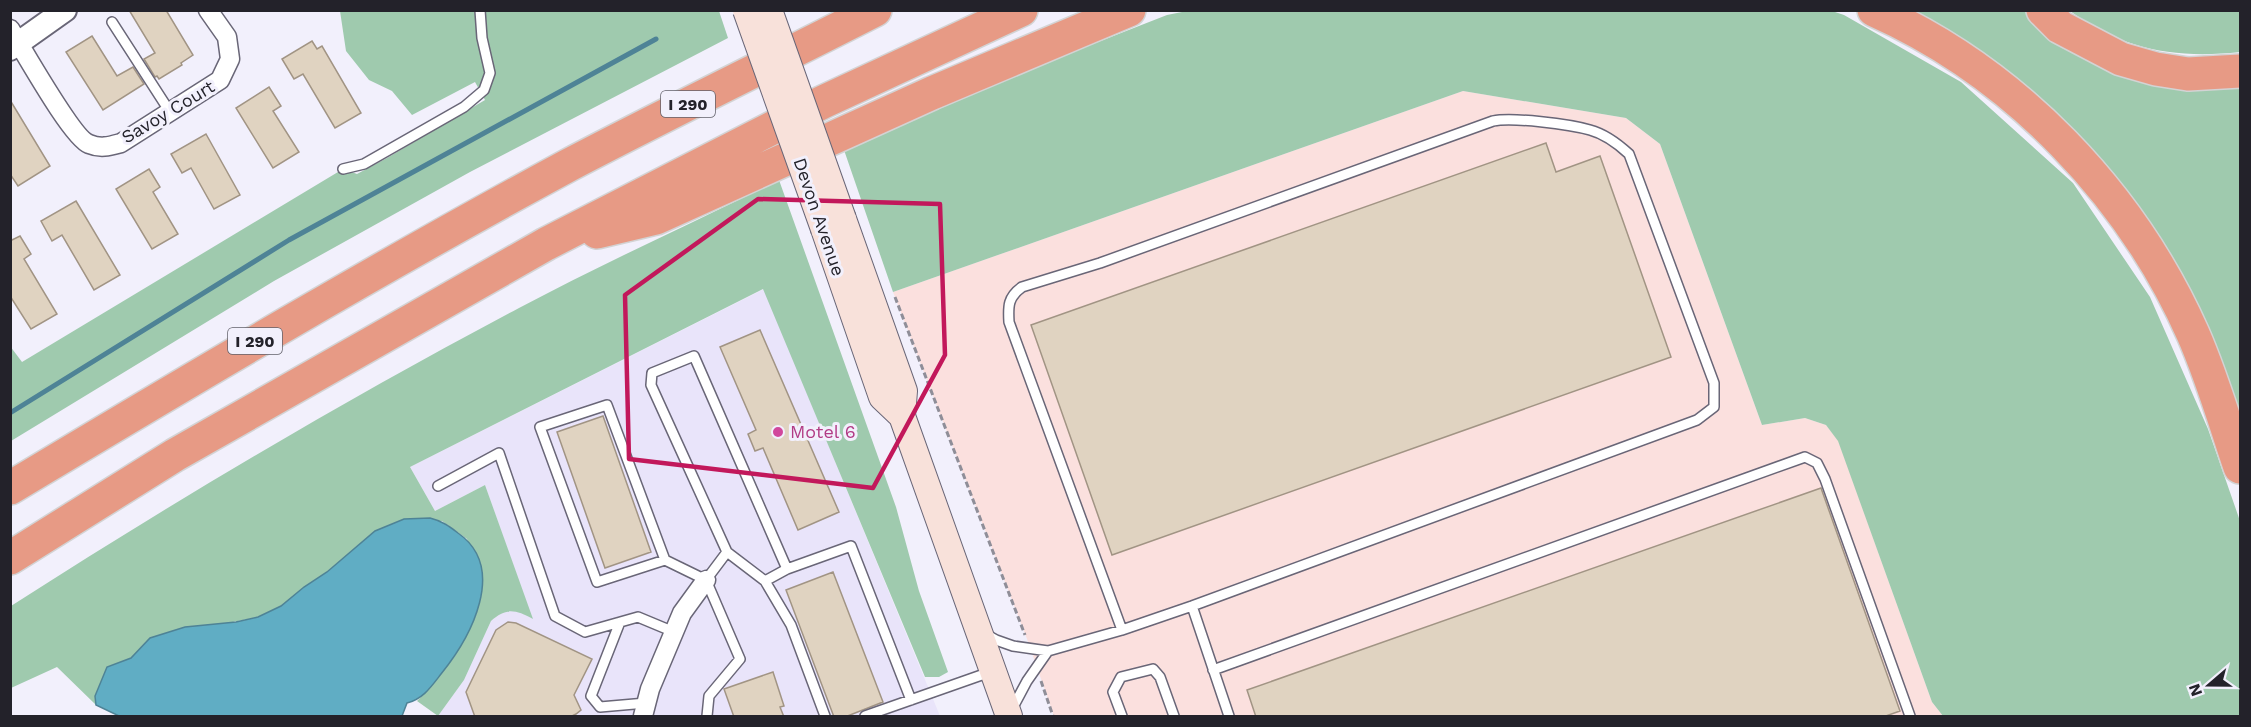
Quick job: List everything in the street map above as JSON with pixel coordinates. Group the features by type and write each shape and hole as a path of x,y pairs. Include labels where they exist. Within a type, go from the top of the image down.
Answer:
{"highway":[{"name":"I 290","path":"10,488 252,343 504,201 875,10"},
{"path":"10,558 175,454 546,244 823,102 1021,10"},
{"path":"546,244 656,218 932,93 1129,10"},
{"path":"1874,10 1916,31 1970,64 2033,114 2077,156 2106,192 2133,228 2167,282 2194,335 2241,467"},
{"path":"2043,10 2060,27 2121,59 2156,69 2188,74 2241,70"}],"main road":[{"name":"Devon Avenue","path":"746,10 833,224"},
{"name":"Devon Avenue","path":"769,10 882,397 902,416 1009,716"}],"street":[{"path":"13,41 65,10"},
{"name":"Savoy Court","path":"13,41 79,136 87,144 102,148 121,143 220,80 230,59 227,37 208,10"},
{"path":"645,710 650,689 682,613 706,580"}],"lane":[{"path":"343,169 364,164 464,107 484,90 490,73 482,38 480,10"},
{"path":"112,22 170,112"},
{"path":"978,629 996,640 1013,646 1048,651 1122,630 1697,420 1714,406 1714,383 1629,154 1608,138 1590,130 1515,119 1492,121 1100,263 1022,287 1013,294 1008,304 1009,322 1122,630"},
{"path":"787,569 694,356 652,373 651,384 727,552 765,581 791,625 825,717"},
{"path":"664,560 608,405 540,427 597,582 664,560 706,580 740,659 709,696 707,717"},
{"path":"438,486 499,453 555,616 585,632 638,617 674,632"},
{"path":"1213,670 1805,458 1817,463 1826,479 1910,717"},
{"path":"765,581 787,569 851,546 911,700"},
{"path":"706,580 727,552"},
{"path":"1191,606 1229,717"},
{"path":"620,622 591,696 600,707 645,710"},
{"path":"1009,716 1027,681 1048,651"},
{"path":"1122,717 1113,692 1121,677 1153,669 1160,677 1174,717"},
{"path":"865,717 993,671"}],"path":[{"path":"893,292 1027,639"},
{"path":"1041,683 1053,717"}],"highlighted area":[{"path":"758,199 940,204 945,355 873,488 629,459 625,295"}],"shaded area":[{"path":"1463,91 1626,118 1660,144 1762,425 1805,418 1826,425 1838,440 1932,702 1943,716 1054,716 1027,639 893,292"},
{"path":"764,289 940,716 438,716 464,680 491,621 507,611 516,610 532,618 485,485 435,511 410,467"}],"green space":[{"path":"1829,10 1844,15 1961,82 2073,183 2150,297 2208,429 2240,521 2240,716 1943,716 1932,702 1838,441 1826,425 1805,418 1762,425 1660,144 1626,118 1463,91 893,292 844,150 1052,60 1167,15 1187,11"},
{"path":"340,11 719,11 728,38 470,172 274,281 11,441 10,346 22,362 343,169 357,174 485,100 475,82 412,115 392,91 369,80 346,51"},
{"path":"1907,11 2024,11 2056,40 2240,86 2240,427 2168,255"},
{"path":"2070,11 2240,11 2240,52 2194,54 2151,49 2110,35"},
{"path":"779,180 896,507 919,591 948,672 939,677 925,677 763,289 410,467 435,511 485,485 533,619 511,611 491,621 464,680 438,716 417,701 455,656 476,615 482,592 467,539 442,521 375,531 327,572 281,606 258,617 150,638 131,658 107,667 95,696 96,705 57,667 11,688 11,606 198,489 389,378 551,291"}],"water":[{"path":"430,518 452,528 473,548 481,565 483,583 473,622 463,641 430,688 418,699 407,703 402,716 119,716 96,705 95,696 107,667 131,658 150,638 185,627 236,622 258,617 281,606 327,572 375,531 404,519"}],"building":[{"path":"129,10 166,10 193,55 181,63 182,65 159,79 155,77 144,59 155,53"},
{"path":"92,36 117,76 133,67 144,84 103,110 66,52"},
{"path":"312,41 317,49 322,46 361,113 335,128 303,74 294,79 282,59"},
{"path":"269,87 281,106 273,111 299,152 273,168 236,108"},
{"path":"10,100 50,166 18,186 10,174"},
{"path":"206,134 240,195 214,209 191,168 182,173 171,154"},
{"path":"1546,143 1556,172 1600,156 1671,357 1112,555 1031,325"},
{"path":"149,169 160,187 153,192 178,234 152,249 116,189"},
{"path":"76,201 120,275 94,290 62,235 52,241 41,221"},
{"path":"20,236 31,254 24,259 57,314 31,329 10,296 10,237 12,240"},
{"name":"Motel 6","path":"760,330 839,512 798,530 763,448 755,451 748,434 756,430 720,347"},
{"path":"603,416 651,552 605,568 557,432"},
{"path":"1821,488 1900,711 1883,717 1256,717 1247,690"},
{"path":"833,572 883,702 845,717 834,717 786,590"},
{"path":"508,622 516,623 592,659 574,695 581,710 576,714 570,717 475,717 466,692 496,630"},
{"path":"773,672 784,706 780,707 784,717 734,717 724,689"}],"waterway":[{"path":"10,413 289,240 656,39"}],"place":[{"name":"Motel 6","path":"778,432"}]}
